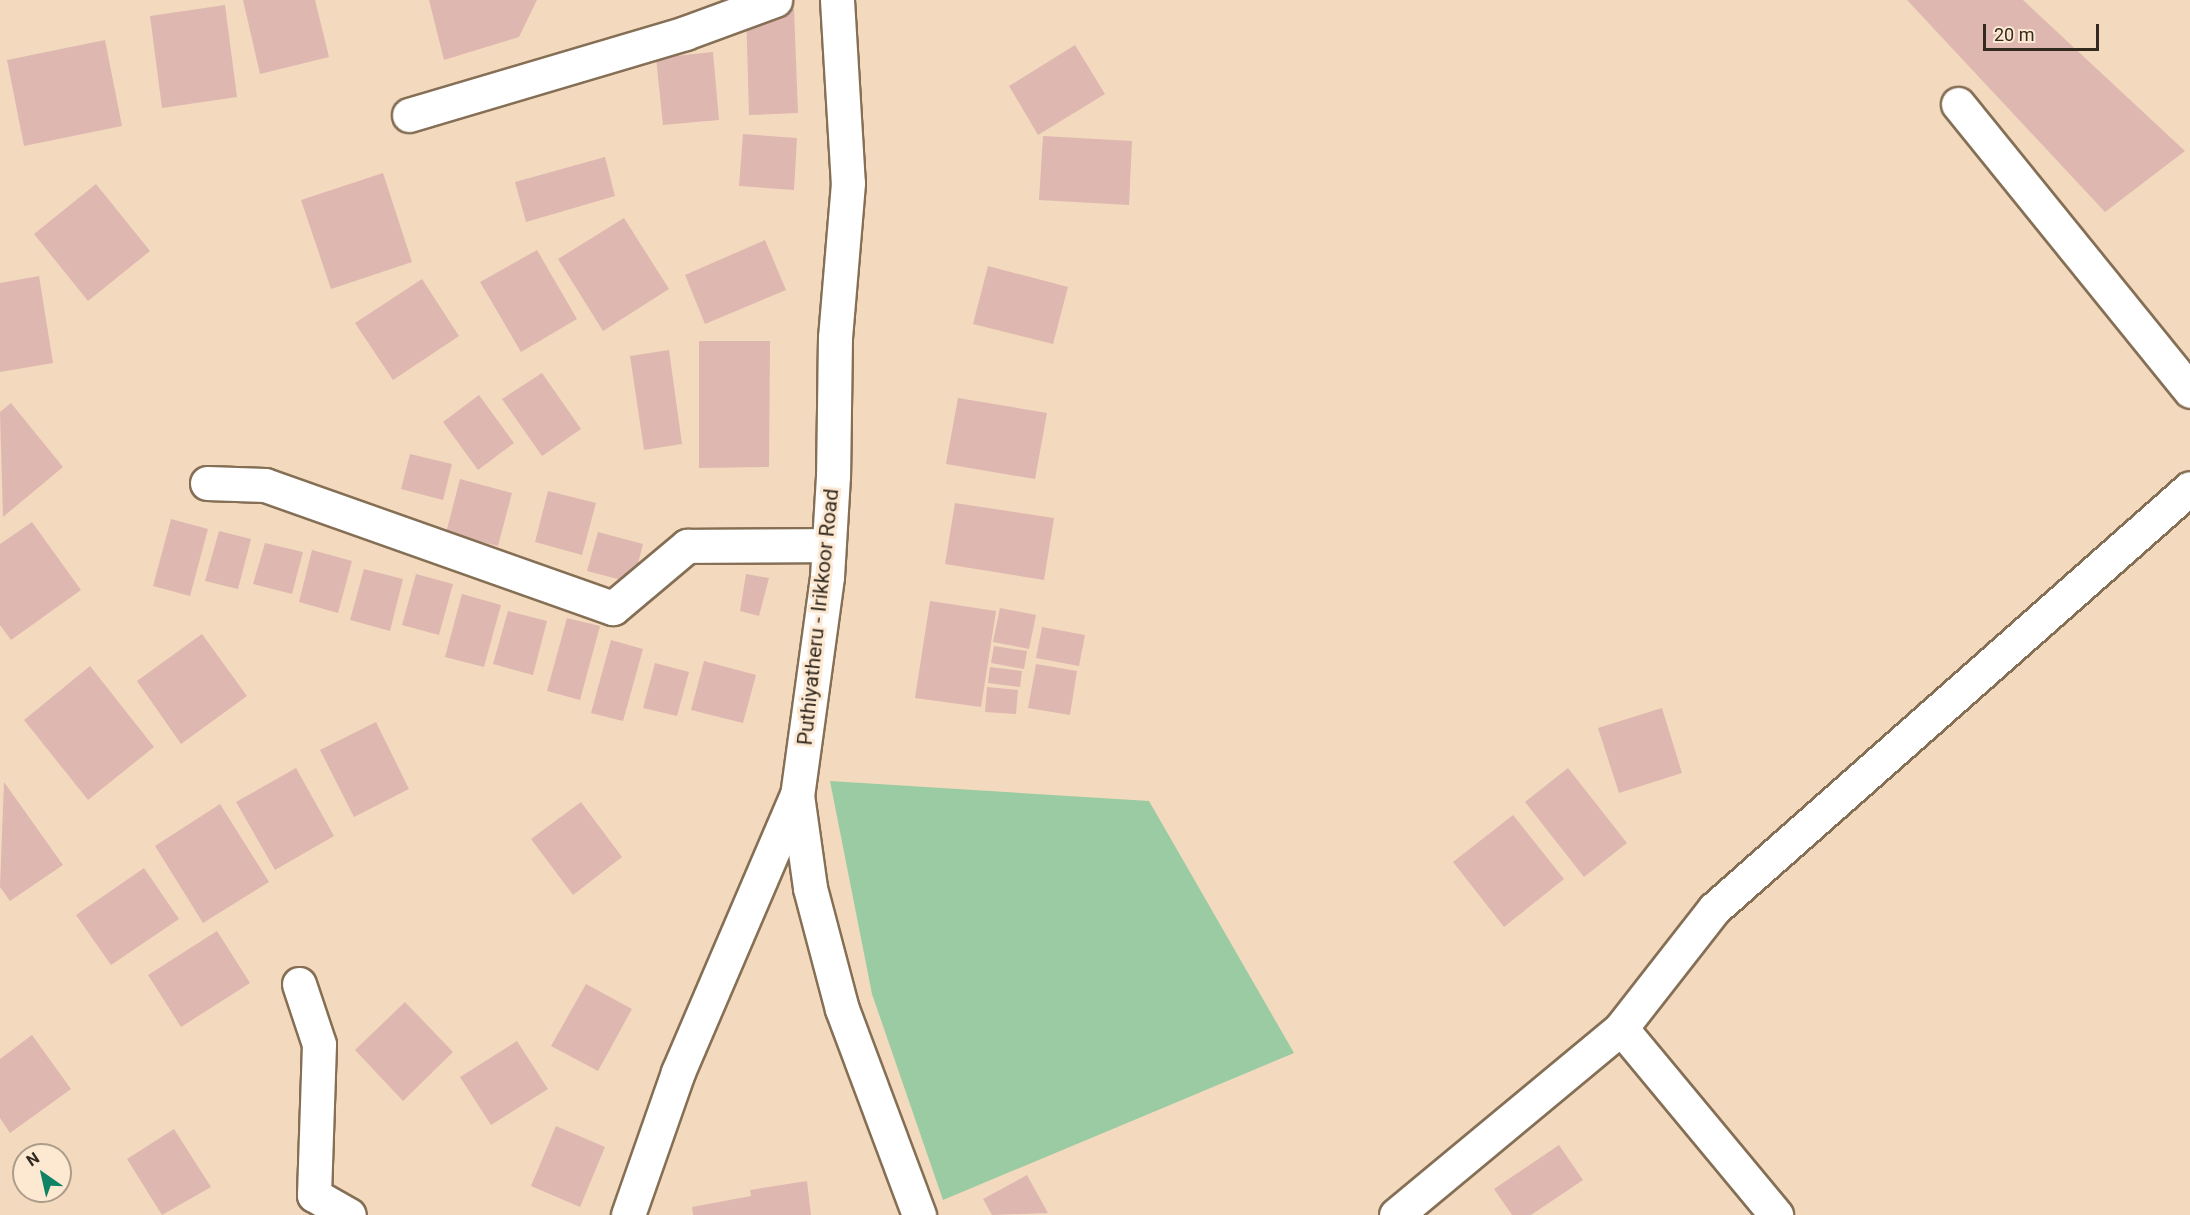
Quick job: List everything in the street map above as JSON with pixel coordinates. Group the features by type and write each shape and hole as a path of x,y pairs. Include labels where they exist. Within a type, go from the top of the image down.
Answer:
{"street":[{"path":"409,115 685,33 775,0"},
{"name":"Puthiyatheru - Irikkoor Road","path":"837,0 848,183 835,337 828,545 797,795 810,888 842,1009 919,1215"},
{"path":"1958,104 2190,391"},
{"path":"207,483 265,484 613,609 687,546 828,545"},
{"path":"1396,1215 1621,1028 1714,909 2190,488"},
{"path":"628,1215 678,1072 797,795"},
{"path":"299,984 319,1044 315,1195 349,1215"},
{"path":"1621,1028 1776,1215"}],"green space":[{"path":"830,781 1149,801 1294,1053 943,1200 872,994"}],"building":[{"path":"243,0 315,0 329,57 260,74"},
{"path":"429,0 537,0 519,37 444,60"},
{"path":"1907,0 2023,0 2185,151 2105,212"},
{"path":"225,5 237,97 162,108 150,16"},
{"path":"794,9 798,113 749,115 746,11"},
{"path":"105,40 122,126 24,146 7,60"},
{"path":"1075,45 1105,94 1038,135 1009,86"},
{"path":"713,52 719,120 663,125 656,58"},
{"path":"743,134 797,138 794,190 739,186"},
{"path":"1043,136 1132,141 1129,205 1039,200"},
{"path":"605,157 615,196 526,222 515,182"},
{"path":"383,173 412,262 331,289 301,200"},
{"path":"96,184 150,251 88,301 34,234"},
{"path":"624,218 669,289 603,331 558,259"},
{"path":"765,240 786,290 705,324 685,275"},
{"path":"537,250 577,319 521,352 480,282"},
{"path":"988,266 1068,287 1053,344 973,324"},
{"path":"39,276 53,363 0,372 0,283"},
{"path":"422,279 459,336 393,380 355,323"},
{"path":"699,341 770,341 769,467 699,468"},
{"path":"669,350 682,444 644,450 630,356"},
{"path":"542,373 581,429 542,456 502,399"},
{"path":"479,395 514,443 478,470 443,422"},
{"path":"958,398 1047,413 1035,479 946,464"},
{"path":"11,403 63,467 3,517 0,412"},
{"path":"410,454 452,464 443,500 401,489"},
{"path":"460,479 512,493 498,546 446,533"},
{"path":"548,491 596,503 582,555 535,542"},
{"path":"955,503 1054,518 1044,580 945,564"},
{"path":"171,519 208,529 190,596 153,586"},
{"path":"32,522 81,590 11,640 0,625 0,544"},
{"path":"219,531 251,539 238,589 205,581"},
{"path":"598,532 643,544 633,583 587,571"},
{"path":"265,543 303,552 292,594 253,584"},
{"path":"312,550 352,561 338,613 299,602"},
{"path":"364,569 403,579 390,631 350,620"},
{"path":"416,574 453,584 439,635 402,625"},
{"path":"746,574 769,578 759,616 740,611"},
{"path":"462,594 501,605 484,667 445,657"},
{"path":"930,601 996,611 981,707 915,698"},
{"path":"1000,608 1036,615 1029,649 993,642"},
{"path":"508,611 547,621 533,675 493,664"},
{"path":"567,618 600,626 580,700 547,691"},
{"path":"1042,627 1085,635 1079,666 1036,658"},
{"path":"202,634 247,696 181,744 137,681"},
{"path":"611,640 643,649 623,721 591,713"},
{"path":"994,646 1027,651 1024,669 991,663"},
{"path":"704,661 756,675 743,723 691,710"},
{"path":"655,663 689,672 677,716 643,708"},
{"path":"1036,664 1077,671 1070,715 1028,708"},
{"path":"90,666 154,747 88,800 24,720"},
{"path":"990,667 1022,671 1020,687 988,683"},
{"path":"987,687 1018,690 1016,714 985,712"},
{"path":"1662,708 1682,773 1619,793 1598,728"},
{"path":"376,722 409,789 354,817 320,750"},
{"path":"296,768 334,836 275,870 236,802"},
{"path":"1568,768 1627,843 1584,877 1525,802"},
{"path":"4,782 63,865 10,901 0,887"},
{"path":"581,802 622,857 573,895 531,839"},
{"path":"220,804 269,882 203,923 155,846"},
{"path":"1513,815 1564,879 1504,927 1453,862"},
{"path":"144,868 179,919 111,965 76,915"},
{"path":"217,931 250,983 181,1027 148,975"},
{"path":"586,984 632,1009 598,1071 551,1046"},
{"path":"405,1002 453,1052 403,1101 355,1050"},
{"path":"32,1035 71,1089 10,1133 0,1118 0,1059"},
{"path":"517,1041 548,1089 491,1125 460,1077"},
{"path":"556,1126 605,1147 580,1207 531,1186"},
{"path":"174,1129 211,1187 162,1215 127,1159"},
{"path":"1559,1145 1583,1180 1531,1215 1512,1215 1494,1189"},
{"path":"1027,1175 1048,1213 992,1215 983,1199"},
{"path":"807,1181 811,1215 693,1215 692,1207 751,1196 750,1190"}]}
